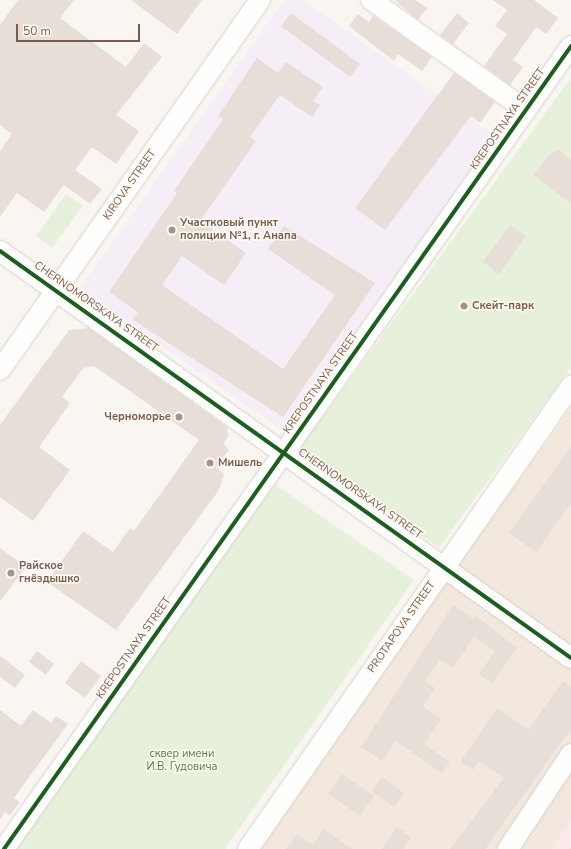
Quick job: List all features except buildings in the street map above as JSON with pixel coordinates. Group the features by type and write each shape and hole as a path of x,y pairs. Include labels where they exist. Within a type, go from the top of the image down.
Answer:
{"street":[{"name":"KIROVA STREET","path":"0,370 260,0"},
{"path":"371,0 526,110"},
{"name":"KREPOSTNAYA STREET","path":"4,849 571,46"},
{"name":"CHERNOMORSKAYA STREET","path":"0,251 446,565 571,658"},
{"name":"PROTAPOVA STREET","path":"248,849 571,386"},
{"path":"508,849 571,754"}],"shaded area":[{"path":"284,0 303,0 497,137 287,434 80,288"},
{"path":"571,408 571,849 251,849"},
{"path":"571,819 571,849 550,849"}],"green space":[{"path":"571,78 571,367 439,548 300,448"},
{"path":"66,194 83,206 52,248 36,236"},
{"name":"сквер имени И.В. Гудовича","path":"274,484 414,580 225,849 14,849"}],"cycle path":[{"path":"4,849 571,46"},
{"path":"0,251 571,658"}],"place":[{"name":"Участковый пункт полиции №1, г. Анапа","path":"172,230"},
{"name":"Скейт-парк","path":"464,306"},
{"name":"Черноморье","path":"179,417"},
{"name":"Мишель","path":"210,463"},
{"name":"Райское гнёздышко","path":"11,573"}]}
